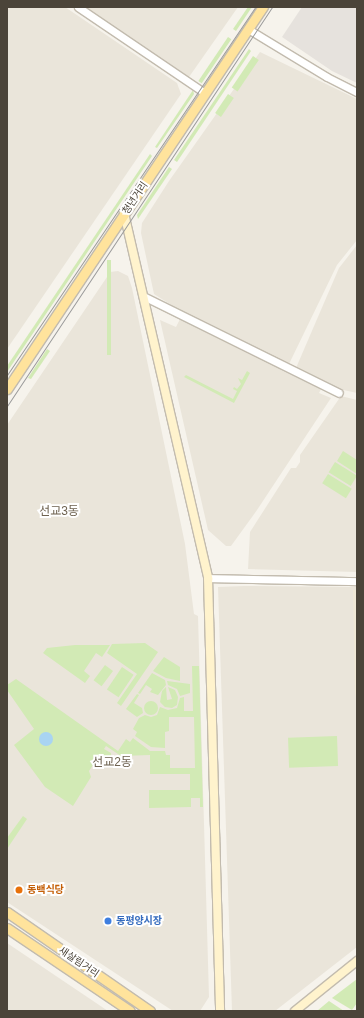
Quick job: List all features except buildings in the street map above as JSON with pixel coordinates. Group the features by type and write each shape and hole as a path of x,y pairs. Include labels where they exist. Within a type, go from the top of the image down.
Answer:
{"main road":[{"name":"청년거리","path":"7,389 263,7"},
{"path":"124,213 145,297 208,578 220,1011"},
{"name":"새살림거리","path":"7,912 150,1011"},
{"name":"새살림거리","path":"7,928 130,1011"},
{"path":"295,1011 357,961"}],"street":[{"path":"78,7 205,93"},
{"path":"248,29 327,77 357,92"},
{"path":"145,297 339,393"},
{"path":"208,578 357,581"}],"shaded area":[{"path":"7,7 65,7 177,83 181,94 7,349"},
{"path":"84,7 238,7 189,77"},
{"path":"302,7 357,7 357,83 332,71 282,37"},
{"path":"260,52 357,99 357,240 337,265 289,364 173,306 154,294 141,233 142,223 169,181"},
{"path":"357,245 357,393 339,389 296,368 339,268"},
{"path":"118,271 128,276 132,288 185,544 194,614 198,616 209,997 200,1011 173,1011 7,902 7,425 110,272"},
{"path":"181,317 277,365 281,370 321,389 319,393 331,398 257,510 231,546 226,546 208,530 160,320 176,327"},
{"path":"341,396 357,400 357,572 248,569 250,532 291,468 296,468 300,462 300,455"},
{"path":"218,587 357,587 357,947 275,1011 232,1011"},
{"path":"353,590 357,590 357,702 355,693"},
{"path":"7,943 108,1011 7,1011"}],"green space":[{"path":"248,7 252,7 236,31 233,29"},
{"path":"228,37 231,39 202,83 198,81"},
{"path":"249,49 251,51 177,162 174,160"},
{"path":"253,56 259,60 238,91 232,88"},
{"path":"193,90 194,94 157,148 155,147"},
{"path":"228,94 234,98 221,117 215,113"},
{"path":"150,154 152,156 7,372 7,366"},
{"path":"169,167 172,169 138,219 137,215"},
{"path":"107,260 111,260 111,355 107,355"},
{"path":"47,349 50,351 31,379 28,378"},
{"path":"247,371 250,373 234,403 184,377 186,375 233,399 237,391 233,389 234,387 237,389 241,384 238,378 242,380"},
{"path":"343,451 357,460 357,474 337,461"},
{"path":"335,462 357,476 351,486 329,472"},
{"path":"328,474 352,489 346,498 322,483"},
{"path":"145,643 158,652 121,706 117,703 137,674 107,653 112,644"},
{"path":"75,645 110,645 102,657 96,653 84,671 90,676 85,683 43,653 47,648"},
{"path":"164,657 180,667 180,681 166,678 153,671"},
{"path":"105,665 113,671 102,686 94,680"},
{"path":"192,666 199,666 203,807 200,807 200,798 191,798 191,807 149,808 149,790 190,790 190,774 150,774 150,755 121,756 106,746 104,749 111,753 111,758 97,759 89,771 91,777 73,806 45,787 14,745 34,729 7,690 7,685 16,679 118,751 126,739 130,742 133,738 150,751 165,751 166,755 170,755 170,768 195,768 194,717 169,717 169,731 165,732 165,748 151,747 135,736 137,732 133,729 139,718 145,715 151,717 157,715 160,707 168,710 177,708 180,698 184,697 184,711 193,711"},
{"path":"122,667 134,675 119,697 107,689"},
{"path":"152,673 165,680 166,685 158,695 150,692 152,689 146,685 140,694 138,693"},
{"path":"167,681 190,684 190,693 180,696 177,689 168,685"},
{"path":"166,687 167,700 172,699 168,687 175,690 178,697 177,705 172,708 165,707 160,702 162,691"},
{"path":"137,694 139,695 134,703 142,708 143,713 137,717 126,709"},
{"path":"148,701 154,701 158,705 158,711 154,715 148,715 144,711 144,705"},
{"path":"337,736 338,766 289,768 288,738"},
{"path":"23,816 27,819 7,849 7,838"},
{"path":"357,979 357,1003 352,1010 332,998"},
{"path":"329,1001 344,1011 317,1011"}],"water":[{"path":"46,732 51,734 53,739 51,744 46,746 41,744 39,739 41,734"}],"tram line":[{"path":"7,375 255,7"},
{"path":"7,406 272,7"}],"place":[{"name":"동백식당","path":"19,890"},
{"name":"동평양시장","path":"108,921"}],"district":[{"name":"선교3동","path":"59,512"},
{"name":"선교2동","path":"112,763"}]}
